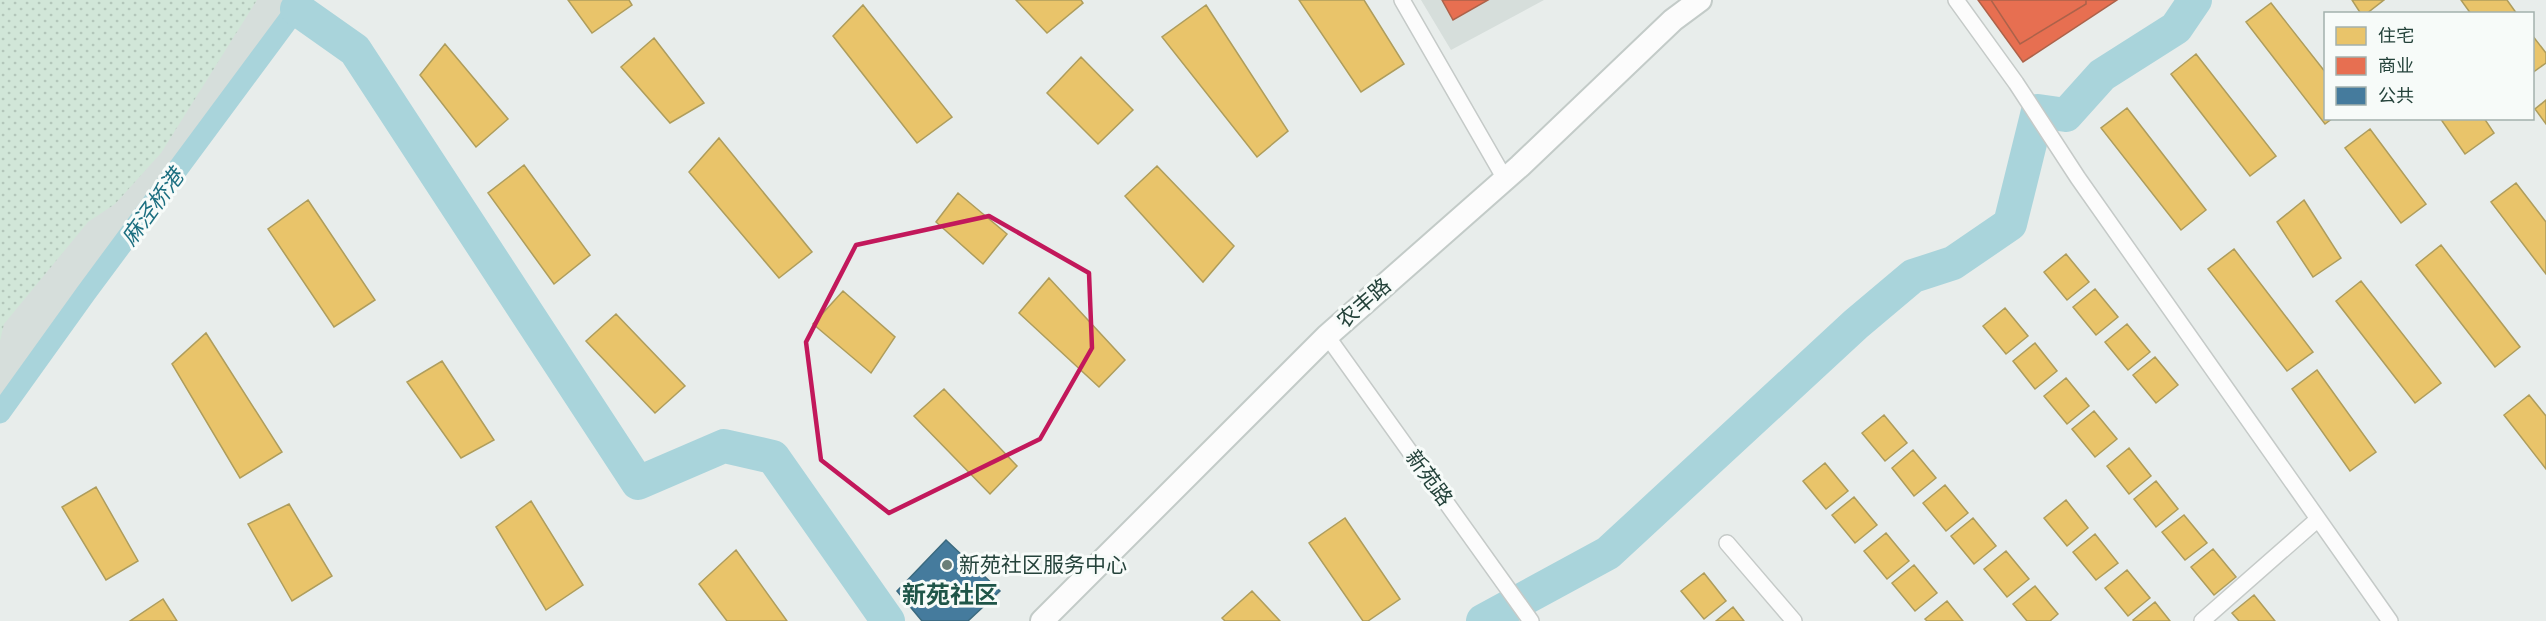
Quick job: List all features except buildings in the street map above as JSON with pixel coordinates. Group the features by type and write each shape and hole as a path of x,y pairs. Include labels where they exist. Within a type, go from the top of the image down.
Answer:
{"main road":[{"name":"农丰路","path":"1042,621 1327,336 1505,179 1673,21 1700,0"}],"street":[{"path":"1402,0 1505,179"},
{"path":"1956,0 2016,83 2078,178 2390,621"},
{"name":"新苑路","path":"1327,336 1531,621"},
{"path":"2202,621 2318,519"},
{"path":"1727,543 1794,621"}],"highlighted area":[{"path":"989,216 1089,273 1092,348 1040,439 889,513 821,460 806,342 856,245"}],"shaded area":[{"path":"0,0 303,0 0,413"},
{"path":"1421,0 1544,0 1451,50"}],"green space":[{"path":"0,0 257,0 161,153 115,204 88,222 4,324 0,341"}],"waterway":[{"name":"麻泾桥港","path":"0,413 303,0"},
{"path":"1483,621 1608,553 1856,324 1913,276 1953,263 2010,224 2038,111 2066,115 2102,75 2176,28 2195,0"},
{"path":"297,9 355,50 638,483 724,446 773,457 888,621"}],"place":[{"name":"新苑社区服务中心","path":"947,565"}],"district":[{"name":"新苑社区","path":"950,595"}]}
